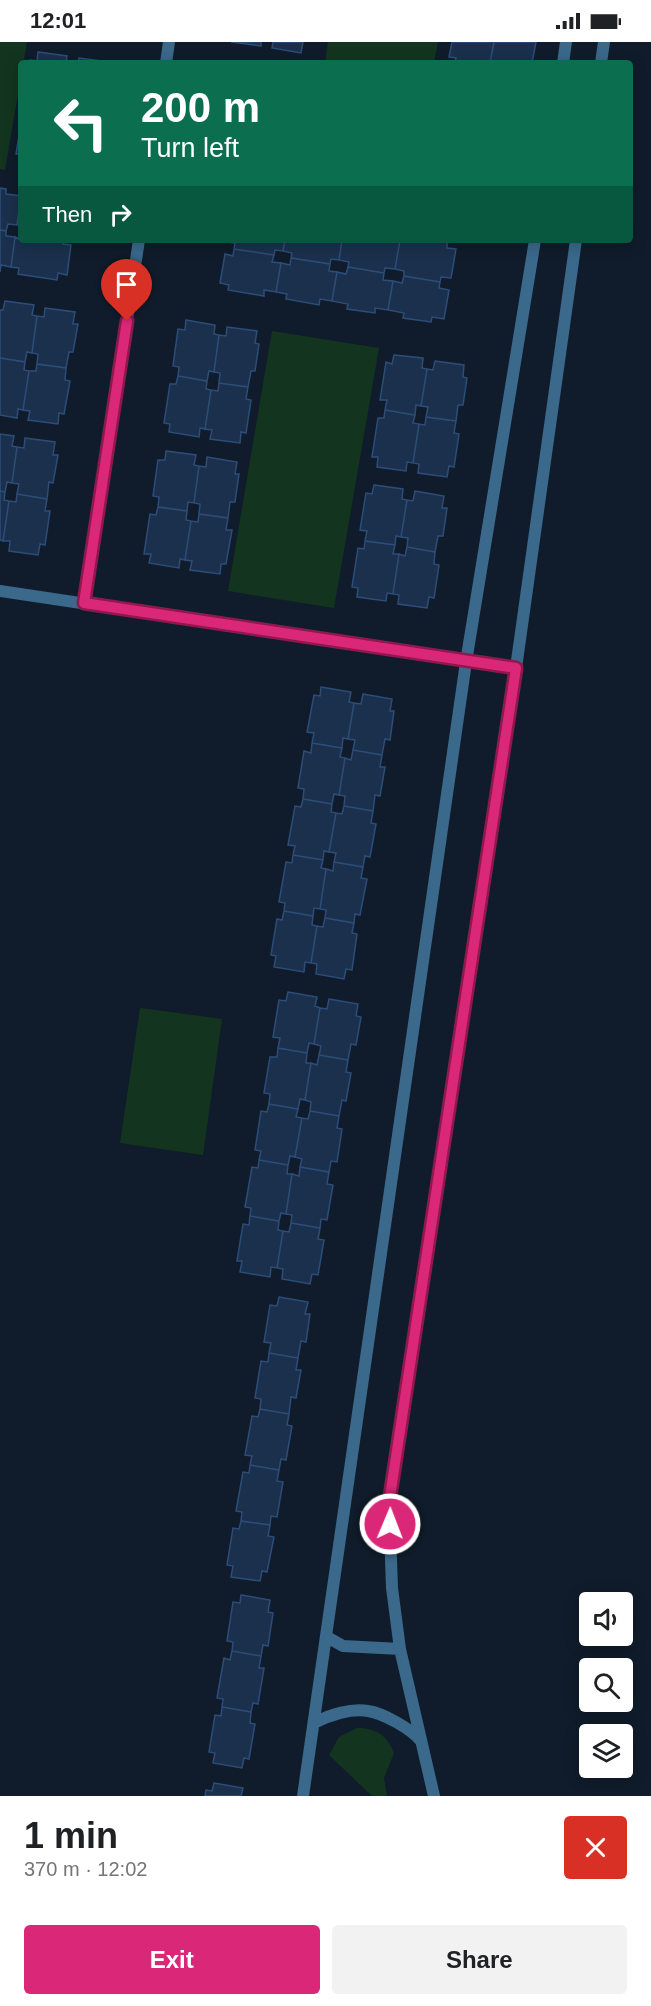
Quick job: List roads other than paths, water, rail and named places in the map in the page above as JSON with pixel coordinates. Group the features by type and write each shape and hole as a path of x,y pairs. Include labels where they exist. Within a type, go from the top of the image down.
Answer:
{"street":[{"path":"166,60 169,42"},
{"path":"563,60 566,42"},
{"path":"601,60 604,42"},
{"path":"84,603 139,243"},
{"path":"303,1796 466,662 535,243"},
{"path":"434,1796 400,1649 392,1588 389,1503 516,668 576,243"},
{"path":"0,591 516,668"},
{"path":"327,1637 343,1646 400,1649"},
{"path":"314,1723 331,1715 369,1710 411,1730 421,1741"}]}
